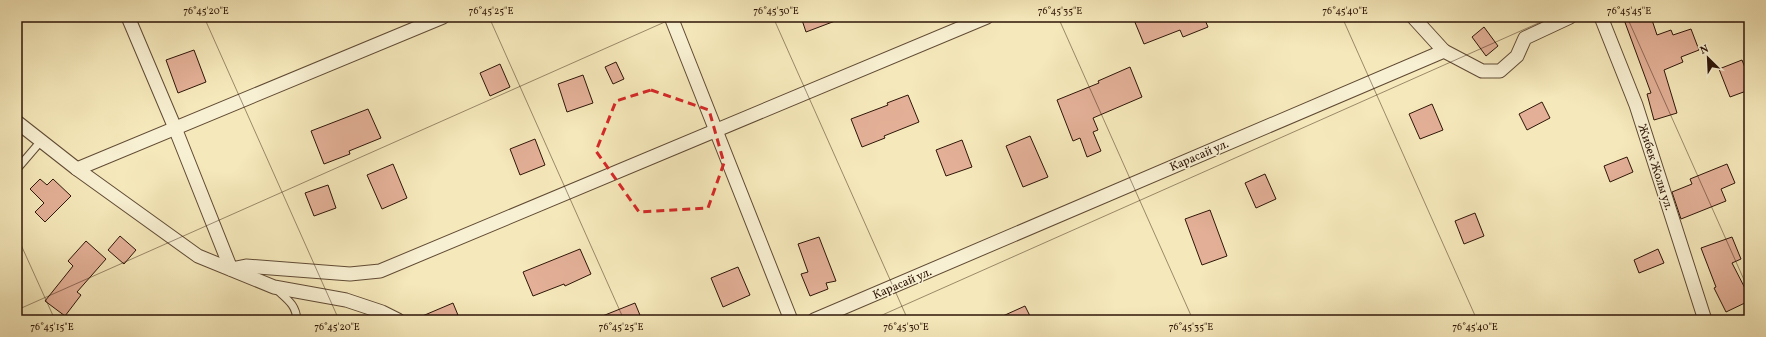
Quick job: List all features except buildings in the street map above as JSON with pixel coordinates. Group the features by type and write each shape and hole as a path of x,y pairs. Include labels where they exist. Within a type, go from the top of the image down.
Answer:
{"street":[{"path":"128,17 176,128 231,269"},
{"path":"77,169 443,17"},
{"path":"671,17 791,320"},
{"path":"231,269 246,266 350,274 380,271 987,17"},
{"path":"1413,17 1444,51 1482,71 1500,71 1517,56 1525,38 1570,17"},
{"name":"Жибек Жолы ул.","path":"1601,17 1636,105 1705,320"},
{"name":"Карасай ул.","path":"814,320 1444,51"},
{"path":"17,122 77,169 198,256 274,287 346,300 382,312 398,320"}],"lane":[{"path":"17,168 41,141"},
{"path":"274,287 290,301 296,310 297,320"}],"highlighted area":[{"path":"651,90 709,110 724,163 708,208 639,212 596,151 616,101"}]}
